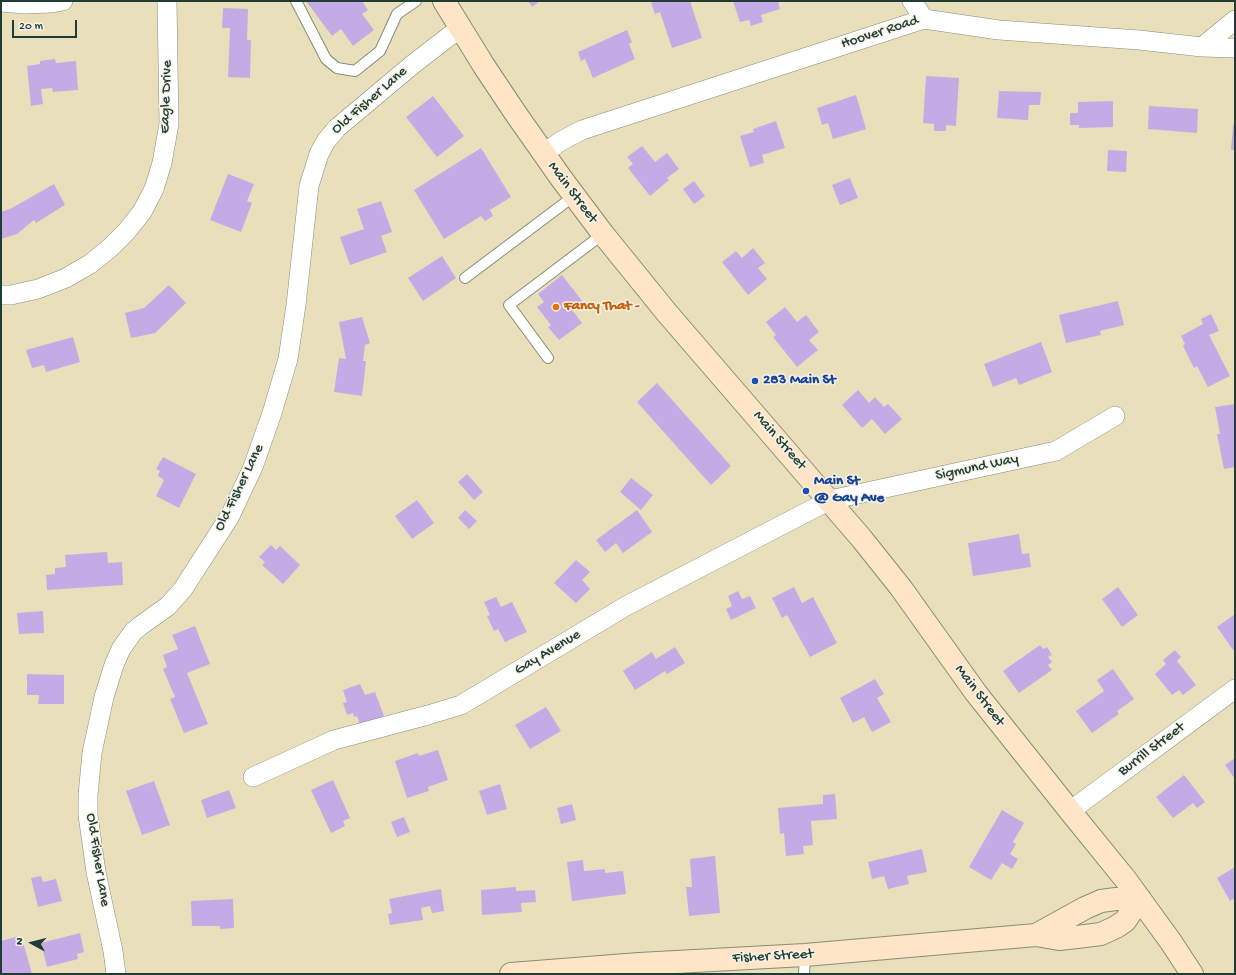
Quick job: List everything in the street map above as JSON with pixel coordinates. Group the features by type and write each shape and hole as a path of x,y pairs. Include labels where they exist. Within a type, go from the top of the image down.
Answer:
{"main road":[{"name":"Main Street","path":"444,1 491,77 543,154 603,234 667,313 862,538 901,588 976,693 1140,899 1192,974"},
{"name":"Fisher Street","path":"1036,935 1085,908 1101,901 1116,898 1140,899"},
{"name":"Fisher Street","path":"510,974 639,964 804,965 1036,935 1059,939 1101,934 1125,921 1140,899"}],"street":[{"path":"1,2 25,4 63,1"},
{"name":"Eagle Drive","path":"1,294 11,295 38,289 66,278 90,264 110,248 126,232 142,212 154,189 162,163 169,124 167,1"},
{"path":"912,1 924,19"},
{"name":"Hoover Road","path":"543,154 561,141 582,130 924,19 999,30 1139,40 1202,47 1235,48"},
{"path":"1202,47 1235,20"},
{"name":"Old Fisher Lane","path":"116,974 113,951 96,872 88,815 88,788 92,753 104,698 114,665 121,649 133,632 168,606 183,589 230,516 253,467 272,413 288,359 296,305 309,186 319,154 326,141 337,128 412,65 460,28"},
{"name":"Sigmund Way","path":"830,500 1056,451 1115,416"},
{"name":"Gay Avenue","path":"253,777 334,740 461,705 626,606 830,500"},
{"name":"Burrill Street","path":"1070,812 1235,689"}],"lane":[{"path":"296,1 326,59 337,68 355,71 380,51 397,14 416,1"},
{"path":"466,278 574,196"},
{"path":"548,358 509,305 603,234"}],"building":[{"path":"306,1 362,1 368,10 362,14 374,30 353,46 341,29 332,36"},
{"path":"528,1 540,1 532,7"},
{"path":"657,1 690,1 702,38 672,48 660,12 655,14 651,3"},
{"path":"733,1 778,1 780,9 761,15 763,22 751,26 749,20 740,22"},
{"path":"223,8 248,9 247,40 251,40 250,78 228,77 230,28 222,28"},
{"path":"627,30 632,42 629,44 635,59 593,78 585,59 581,61 578,52"},
{"path":"55,59 56,63 76,61 78,90 53,92 52,88 41,89 43,104 31,106 27,66 40,64 40,61"},
{"path":"926,76 959,78 956,126 946,125 946,131 934,131 934,124 923,123"},
{"path":"999,91 1041,92 1040,105 1029,105 1028,120 997,118"},
{"path":"856,95 866,129 833,139 828,123 822,125 817,108"},
{"path":"433,96 464,136 437,157 406,117"},
{"path":"1113,101 1113,127 1079,128 1079,125 1070,125 1070,113 1078,113 1078,102"},
{"path":"1149,106 1198,109 1197,133 1148,129"},
{"path":"776,121 785,148 762,155 764,163 750,167 740,136 754,132 753,129"},
{"path":"1233,125 1235,125 1235,150 1231,150"},
{"path":"642,146 655,162 667,153 679,169 667,178 669,180 650,196 628,168 633,164 627,157"},
{"path":"481,148 511,197 490,210 493,216 485,221 481,216 444,239 414,190"},
{"path":"1108,150 1127,151 1126,172 1107,171"},
{"path":"228,174 254,184 247,201 252,203 241,232 210,220"},
{"path":"850,178 858,198 840,205 832,185"},
{"path":"694,181 705,196 694,204 683,189"},
{"path":"54,184 65,205 36,223 34,220 17,234 1,239 1,212 12,208"},
{"path":"381,201 392,232 381,236 387,252 350,265 340,237 364,229 357,209"},
{"path":"753,248 765,263 758,268 767,279 748,295 722,262 736,251 742,258"},
{"path":"442,256 456,278 423,301 408,278"},
{"path":"562,275 583,302 573,311 582,323 559,340 548,327 551,325 537,307 544,302 538,294"},
{"path":"169,285 186,303 155,333 131,338 125,313 144,308"},
{"path":"1118,301 1124,325 1100,331 1101,335 1066,343 1059,315"},
{"path":"785,307 797,322 806,315 819,332 809,340 818,350 797,367 773,337 776,335 766,322"},
{"path":"1211,314 1219,331 1209,335 1230,376 1208,387 1197,366 1194,368 1183,346 1185,344 1181,336 1203,324 1201,319"},
{"path":"362,317 370,343 365,345 363,361 366,361 362,396 334,392 339,358 346,359 339,322"},
{"path":"73,337 80,362 46,372 44,365 32,368 26,350"},
{"path":"1041,342 1052,372 1019,385 1016,378 993,387 984,364"},
{"path":"657,383 731,466 711,485 637,402"},
{"path":"858,390 869,403 875,397 884,407 888,404 902,419 885,434 872,419 862,428 842,405"},
{"path":"1235,404 1235,467 1224,469 1217,434 1220,434 1215,407"},
{"path":"163,457 196,474 179,508 156,496 164,480 158,476 160,471 156,469"},
{"path":"467,474 483,492 474,500 458,482"},
{"path":"631,478 653,495 641,510 620,492"},
{"path":"417,500 434,523 412,539 395,516"},
{"path":"465,510 477,521 469,529 458,518"},
{"path":"637,510 652,532 623,553 616,543 605,552 596,540"},
{"path":"1019,534 1022,554 1029,553 1031,567 973,576 968,543"},
{"path":"271,545 276,550 280,546 300,565 283,584 262,565 265,562 259,557"},
{"path":"107,552 108,563 122,562 123,585 47,590 46,575 55,574 55,568 66,567 65,555"},
{"path":"576,560 590,572 582,580 590,589 576,603 554,583"},
{"path":"794,587 802,603 813,597 837,643 810,657 787,615 782,618 772,598"},
{"path":"1118,587 1138,615 1122,627 1102,599"},
{"path":"738,591 742,599 750,596 756,608 731,620 726,609 732,606 728,596"},
{"path":"496,597 501,607 512,602 527,632 505,642 498,629 494,631 487,616 490,615 484,602"},
{"path":"43,611 44,633 19,634 17,613"},
{"path":"1235,614 1235,649 1233,650 1217,627"},
{"path":"195,626 210,664 187,673 208,724 184,733 170,699 175,697 163,669 167,667 163,655 178,649 172,635"},
{"path":"1040,645 1043,649 1047,647 1052,655 1048,657 1052,662 1048,665 1052,670 1019,693 1003,671"},
{"path":"675,647 685,663 667,674 665,671 635,690 623,671 652,652 656,659"},
{"path":"1175,650 1181,657 1177,661 1196,685 1183,695 1179,690 1172,695 1155,674 1166,664 1163,660"},
{"path":"1113,669 1134,699 1117,711 1119,714 1092,733 1076,711 1104,691 1097,680"},
{"path":"27,674 64,675 64,704 38,704 39,695 27,695"},
{"path":"875,679 884,694 877,698 891,722 872,732 864,717 853,723 840,698"},
{"path":"360,684 365,695 375,692 384,716 360,725 357,716 354,717 353,713 347,715 343,703 347,702 343,690"},
{"path":"546,707 561,731 530,749 515,725"},
{"path":"438,750 448,780 428,787 429,791 407,798 395,761 418,753 419,756"},
{"path":"1235,758 1235,779 1225,765"},
{"path":"1184,775 1205,802 1197,808 1193,803 1173,818 1156,797"},
{"path":"333,780 350,818 343,821 345,826 331,833 311,790"},
{"path":"154,781 170,825 142,835 126,791"},
{"path":"500,784 507,809 487,815 479,791"},
{"path":"229,790 236,808 207,818 201,800"},
{"path":"835,794 837,819 811,821 813,845 803,846 804,854 786,856 784,833 780,834 778,808 823,804 823,795"},
{"path":"572,804 576,820 561,824 557,808"},
{"path":"1002,810 1024,823 1013,842 1016,844 1010,854 1018,859 1012,869 1002,863 991,880 969,867"},
{"path":"404,817 410,832 397,837 391,822"},
{"path":"922,849 927,872 907,876 909,884 888,889 884,876 872,879 868,862"},
{"path":"715,856 720,913 689,916 686,887 692,887 690,859"},
{"path":"583,860 584,871 605,869 605,873 623,871 626,894 572,901 567,862"},
{"path":"1235,867 1235,902 1233,899 1230,901 1217,878"},
{"path":"41,876 43,882 56,879 62,901 38,907 31,878"},
{"path":"516,887 516,891 535,890 536,902 521,903 522,912 482,915 481,890"},
{"path":"441,889 444,911 432,913 430,906 421,908 423,920 390,925 388,914 392,913 389,899"},
{"path":"233,899 234,928 220,929 220,926 192,926 191,901"},
{"path":"80,933 84,952 77,954 78,959 47,967 41,943"},
{"path":"16,937 18,944 23,942 32,974 2,974 1,941"}],"place":[{"name":"Fancy That -","path":"556,307"},
{"name":"283 Main St","path":"755,381"},
{"name":"Main St @ Gay Ave","path":"806,491"}]}
